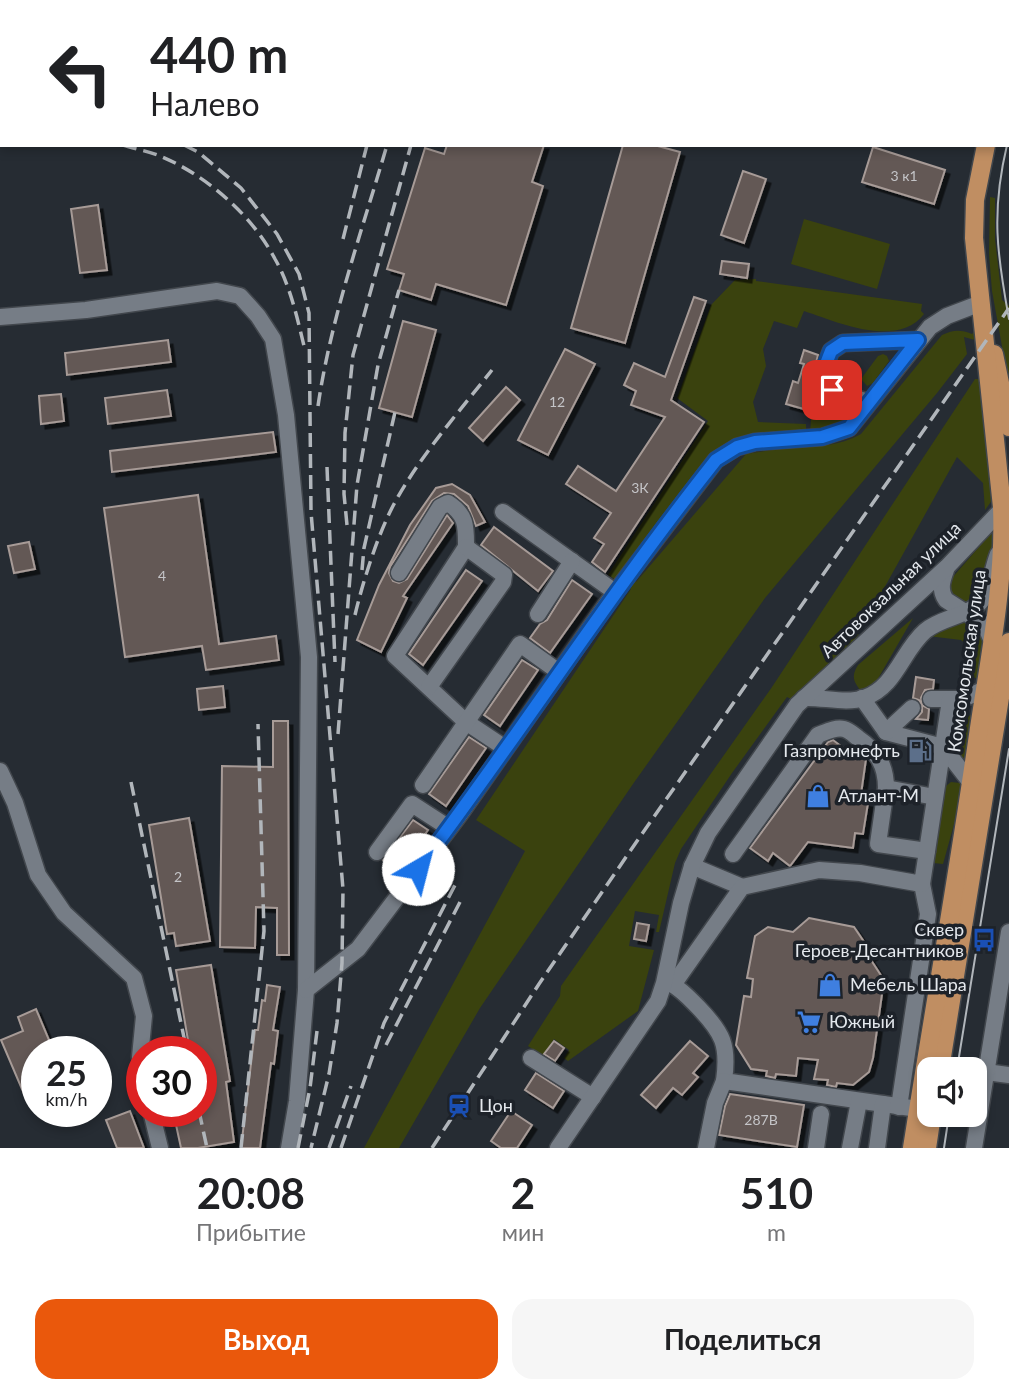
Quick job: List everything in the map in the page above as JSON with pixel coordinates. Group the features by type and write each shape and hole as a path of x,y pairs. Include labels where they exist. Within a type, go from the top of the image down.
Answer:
{"main road":[{"path":"986,147 975,200 976,269 1009,427"},
{"name":"Комсомольская улица","path":"942,1057 1000,642 1006,541 1006,504 981,303"},
{"name":"Комсомольская улица","path":"933,1057 985,689 1000,642"},
{"name":"Комсомольская улица","path":"912,1148 920,1127"},
{"name":"Комсомольская улица","path":"926,1127 927,1148"}],"street":[{"path":"0,317 86,310 217,291 240,296 258,316 273,339 286,415 309,657 306,990 297,1101 289,1148"},
{"path":"306,990 358,949 449,828 615,592 716,460 737,447 755,442 822,437 849,428 930,327 947,316 981,303"},
{"path":"868,402 832,390 825,381 826,364 831,351 843,343 918,340"},
{"path":"399,573 440,508 448,503 460,511 466,526 466,547 395,656 467,722 505,748"},
{"name":"Автовокзальная улица","path":"558,1148 669,984 681,903 692,866 708,833 804,698 947,567 1006,504"},
{"path":"503,512 615,592"},
{"path":"804,698 852,700 876,693 888,682 922,633 937,621 978,604 983,598 1006,541"},
{"path":"429,687 503,582 504,575 466,547"},
{"path":"538,614 572,561"},
{"path":"947,567 941,589 946,600 985,625 1000,642"},
{"path":"423,785 520,644 559,672"},
{"path":"931,699 950,701 974,696 985,689"},
{"path":"862,698 886,732 943,747 971,783"},
{"path":"877,1148 891,1106 928,914 922,884 950,701"},
{"path":"886,732 912,708"},
{"path":"733,854 818,735 832,729 845,729 871,747 881,761 886,776 886,788 878,844 927,850"},
{"path":"0,771 15,803 38,875 64,913 134,978 144,1016 142,1036"},
{"path":"886,788 935,797"},
{"path":"377,852 412,804 449,828"},
{"path":"692,866 742,887 819,870 860,873 922,884"},
{"path":"711,1147 715,1103 724,1081 727,1059 723,1038 715,1024 681,990 669,984 742,887"},
{"path":"987,1068 1003,1004 1009,933"},
{"path":"531,1058 593,1097"},
{"path":"987,1072 1009,1075"},
{"path":"724,1081 917,1111"},
{"path":"849,1148 859,1101"},
{"path":"816,1148 821,1114"},
{"path":"155,1127 160,1148"},
{"path":"974,1148 977,1127"}],"green space":[{"path":"990,197 995,198 995,239 1002,300 1009,306 1009,385 992,291 989,254"},
{"path":"804,219 890,244 877,289 791,264"},
{"path":"756,279 922,304 921,311 924,314 912,324 898,330 883,331 849,326 804,311 797,328 774,321 763,349 766,366 753,402 758,422 806,424 806,431 747,436 713,454 626,573 636,582 746,454 829,445 861,434 942,335 957,331 972,334 982,323 975,340 964,337 967,354 937,393 765,598 633,784 480,1008 399,1148 364,1148 525,851 476,820 631,589 608,575 708,421 677,398 711,305 735,280"},
{"path":"883,354 889,361 873,383 867,386 861,379 878,356"},
{"path":"975,379 984,379 993,499 985,510 983,483 957,457 853,644 793,700 787,697 681,849 675,863 659,932 656,932 659,915 635,911 629,946 654,950 638,1011 568,1061 564,1058 569,1050 554,1039 543,1056 528,1046 560,996 561,986 772,687"},
{"path":"843,408 852,411 844,420 810,433 811,419 826,418"},
{"path":"992,532 997,532 998,541 975,600 964,605 950,593 952,578"},
{"path":"913,618 872,689 862,692 854,679 858,665"},
{"path":"959,619 978,625 987,640 981,679 970,677 965,672 966,644 961,640 928,636"},
{"path":"977,711 969,765 951,743 954,725"},
{"path":"951,782 960,783 964,788 943,864 933,863 946,786"}],"building":[{"path":"446,147 543,147 532,182 543,186 506,305 436,284 431,300 399,290 404,274 387,269 425,148 444,154"},
{"path":"622,147 661,147 680,152 625,343 571,328"},
{"path":"873,147 945,170 934,204 862,182"},
{"path":"743,171 766,179 744,243 721,235"},
{"path":"98,205 107,270 80,273 71,209"},
{"path":"722,261 749,264 747,278 720,274"},
{"path":"694,297 706,301 671,400 704,422 605,572 592,562 604,544 594,538 611,513 566,484 578,466 616,491 665,417 631,405 636,391 624,385 634,363 665,377"},
{"path":"403,321 436,330 412,417 379,408"},
{"path":"168,340 171,362 67,375 65,353"},
{"path":"565,349 595,364 548,455 518,440"},
{"path":"804,350 818,355 815,387 823,396 818,413 786,404 793,381 798,383 804,364 800,363"},
{"path":"506,387 520,400 483,441 469,428"},
{"path":"167,390 171,416 108,424 105,398"},
{"path":"61,394 64,421 41,424 39,396"},
{"path":"273,432 276,452 112,472 110,451"},
{"path":"452,484 470,495 485,522 476,526 468,506 454,494 444,493 432,501 390,567 389,573 393,581 399,583 407,579 447,515 453,523 403,596 407,598 381,652 357,640 379,585 410,525 436,488"},
{"path":"198,495 219,644 276,636 279,660 206,670 202,646 125,657 104,508"},
{"path":"494,527 553,571 538,591 481,545"},
{"path":"29,542 35,569 14,573 8,546"},
{"path":"466,570 482,581 423,665 409,654"},
{"path":"572,580 592,594 550,653 530,638 540,624 547,620"},
{"path":"522,660 538,670 500,726 484,715"},
{"path":"916,677 934,680 933,689 925,690 921,698 922,705 929,709 928,720 916,719 922,712 922,706 919,700 913,698"},
{"path":"223,686 225,707 199,710 197,689"},
{"path":"273,721 288,721 289,955 277,955 277,908 256,907 255,948 220,947 222,766 273,767"},
{"path":"469,737 486,748 446,806 429,794"},
{"path":"833,740 858,759 861,754 866,759 860,801 868,803 863,834 855,833 853,848 808,842 790,866 773,853 768,861 750,848 828,742"},
{"path":"189,818 210,941 176,946 174,933 167,934 149,825"},
{"path":"413,820 428,830 399,871 383,860"},
{"name":"Южный","path":"809,918 854,927 873,955 869,957 884,980 869,1072 853,1085 837,1083 836,1087 827,1085 828,1080 814,1079 818,1060 798,1058 796,1076 766,1076 767,1071 751,1069 736,1045 744,996 751,997 753,979 747,978 755,936 768,927 793,932"},
{"path":"637,923 649,925 646,941 634,939"},
{"path":"211,965 230,1081 226,1082 234,1142 181,1148 176,1127 217,1127 217,1036 187,1036 176,970"},
{"path":"267,985 280,987 273,1030 278,1031 274,1064 271,1063 260,1148 241,1148 255,1030 258,1030"},
{"path":"36,1009 47,1036 21,1036 21,1087 1,1040 23,1031 18,1017"},
{"path":"554,1041 564,1048 555,1061 544,1054"},
{"path":"690,1041 708,1056 693,1073 698,1077 682,1095 673,1088 656,1108 641,1095"},
{"path":"536,1073 564,1091 553,1108 525,1090"},
{"path":"730,1094 804,1105 797,1147 719,1135"},
{"name":"Цон","path":"511,1111 532,1125 517,1148 501,1148 491,1141"},
{"path":"126,1112 126,1127 136,1127 144,1148 117,1148 109,1127 112,1127 112,1118"}],"tram line":[{"path":"1007,147 997,212 1001,274 1009,319"},
{"path":"959,1057 1009,749"},
{"path":"944,1148 947,1127"}],"railway":[{"path":"130,147 177,164 211,185 241,212 265,243 285,279 304,346"},
{"path":"188,147 198,152 241,188 277,234 299,274 309,313 311,512 343,889 342,963 337,1023 329,1074 311,1148"},
{"path":"343,239 366,147"},
{"path":"318,406 339,307 386,147"},
{"path":"347,525 344,494 345,433 353,355 410,147"},
{"path":"338,734 357,485 378,365 399,290"},
{"path":"432,1148 635,844 1009,308"},
{"path":"355,615 382,529 404,486 427,452 492,370"},
{"path":"362,570 364,548 395,412"},
{"path":"327,467 335,662"},
{"path":"241,1148 264,931 258,724"},
{"path":"131,782 184,1036"},
{"path":"341,1148 384,1023 455,885"},
{"path":"386,1045 460,902"},
{"path":"298,1148 310,1088 317,1031"},
{"path":"329,1148 351,1086"},
{"path":"202,1127 207,1148"}],"place":[{"name":"Газпромнефть","path":"920,751"},
{"name":"Атлант-М","path":"818,796"},
{"name":"Сквер Героев-Десантников","path":"984,940"},
{"name":"Мебель Шара","path":"830,985"},
{"name":"Южный","path":"809,1022"},
{"name":"Цон","path":"459,1106"}],"route":[{"path":"418,869 460,814 611,597 716,460 737,447 755,442 822,437 849,428 918,340 843,343 831,351 826,364 825,381 832,390"}]}
